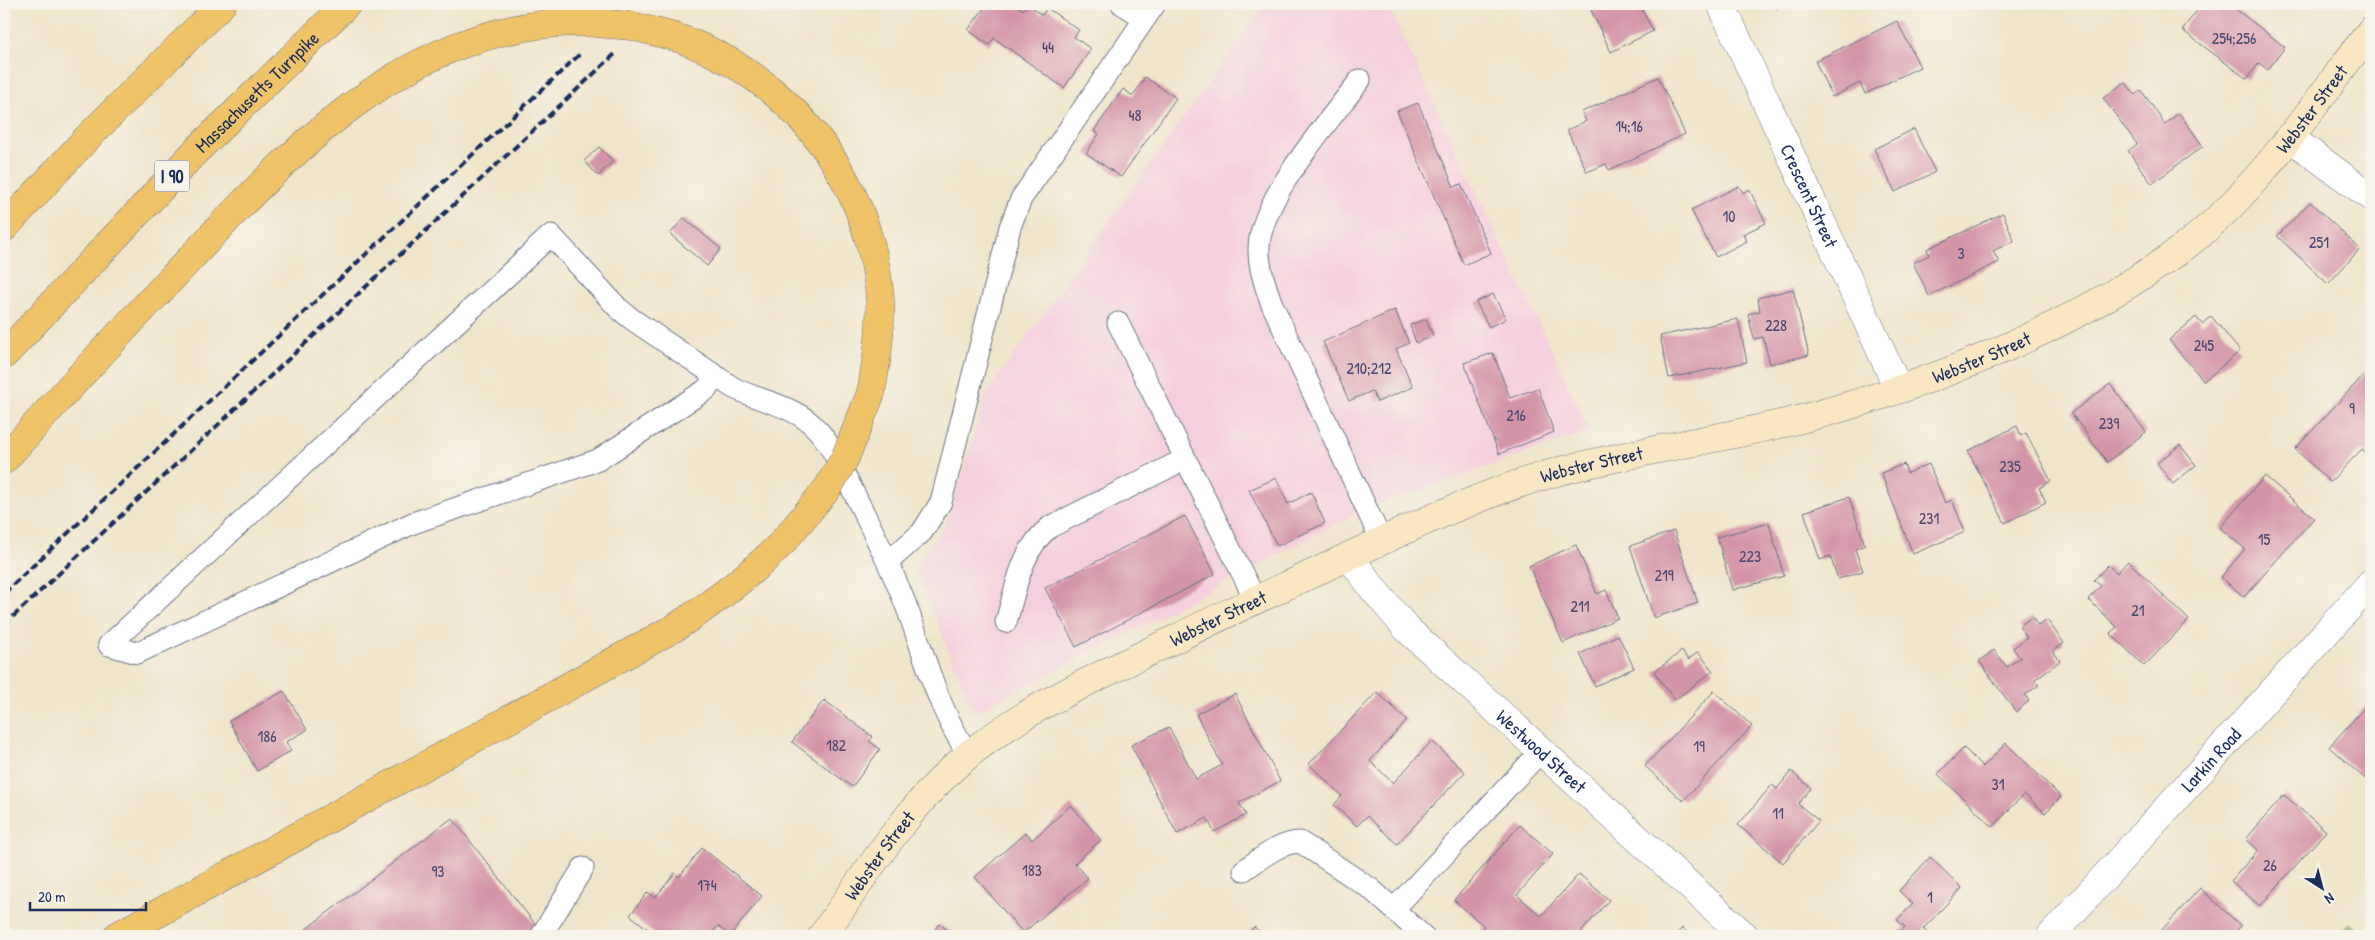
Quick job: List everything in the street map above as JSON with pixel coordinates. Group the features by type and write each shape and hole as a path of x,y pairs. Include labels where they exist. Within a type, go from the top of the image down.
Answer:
{"highway":[{"path":"4,228 88,137 222,4"},
{"name":"Massachusetts Turnpike","path":"4,355 189,158 347,4"},
{"path":"4,460 212,234 262,183 338,114 401,73 430,58 464,44 532,26 583,22 632,26 674,37 725,58 763,82 812,130 832,159 849,190 872,253 879,288 880,324 878,351 871,393 845,458 827,489 782,543 754,571 730,591 676,627 117,936"}],"street":[{"name":"Crescent Street","path":"1721,4 1898,388"},
{"name":"Webster Street","path":"822,936 917,806 941,780 969,755 1017,721 1061,697 1255,600 1462,503 1521,482 1612,459 1701,442 1806,418 1975,360 2038,332 2098,301 2190,243 2220,217 2289,137 2371,30"},
{"path":"2289,137 2371,197"},
{"name":"Westwood Street","path":"1349,556 1374,590 1407,629 1745,936"},
{"name":"Larkin Road","path":"2050,936 2371,584"}],"lane":[{"path":"888,562 922,532 941,502 1010,228 1021,200 1150,11 1122,4"},
{"path":"1360,80 1274,200 1260,239 1259,260 1263,280 1271,302 1381,540"},
{"path":"715,376 707,389 598,460 413,523 137,653 109,645 550,235 618,308 648,331 748,396 796,413 816,428 832,450 888,562 908,610 942,709 952,730 969,755"},
{"path":"1118,323 1255,600"},
{"path":"1006,622 1026,557 1031,545 1040,535 1050,527 1186,458"},
{"path":"1394,909 1541,750"},
{"path":"1244,870 1282,846 1291,842 1300,842 1352,874 1423,936"},
{"path":"541,936 583,868"}],"shaded area":[{"path":"1265,4 1387,4 1590,431 1366,509 974,713 915,569 944,526 954,503 986,394"}],"green space":[{"path":"2349,923 2365,936 2337,936"}],"building":[{"path":"987,4 1014,4 1023,10 1028,4 1042,15 1047,8 1079,30 1074,37 1091,49 1064,88 994,38 989,45 968,30"},
{"path":"1588,4 1639,4 1653,31 1611,52"},
{"path":"1773,4 1786,4 1776,9"},
{"path":"2202,4 2229,4 2285,47 2268,70 2259,63 2247,79 2182,30"},
{"path":"1897,21 1920,67 1865,94 1860,83 1832,97 1815,61"},
{"path":"1145,77 1176,98 1121,177 1086,153 1099,134 1094,131 1123,89 1133,96"},
{"path":"1658,77 1685,134 1609,170 1606,164 1587,172 1567,130 1586,121 1582,112"},
{"path":"2125,82 2135,95 2141,90 2165,124 2179,113 2203,146 2152,184 2128,151 2137,144 2103,98"},
{"path":"1418,103 1454,187 1461,184 1491,253 1464,265 1397,111"},
{"path":"1914,129 1935,172 1895,192 1874,149"},
{"path":"599,147 613,161 598,176 584,161"},
{"path":"1739,186 1743,193 1749,189 1766,223 1743,234 1747,241 1716,257 1691,210"},
{"path":"2310,202 2360,249 2328,284 2277,236"},
{"path":"2003,213 2014,241 1993,251 1999,262 1929,296 1913,263 1929,255 1927,249"},
{"path":"684,218 721,249 707,266 670,234"},
{"path":"1793,289 1809,355 1770,364 1763,337 1754,339 1748,314 1760,311 1758,298"},
{"path":"1493,294 1506,319 1489,327 1476,302"},
{"path":"1395,310 1409,343 1396,349 1413,387 1377,402 1372,391 1349,401 1323,342"},
{"path":"2211,316 2240,351 2204,381 2169,340 2196,317 2202,324"},
{"path":"1426,319 1433,336 1416,343 1410,325"},
{"path":"1738,319 1747,362 1669,378 1660,336"},
{"path":"1493,353 1510,398 1538,388 1554,432 1499,454 1464,363"},
{"path":"2371,367 2371,457 2362,449 2330,482 2295,449"},
{"path":"2110,384 2146,432 2107,462 2071,413"},
{"path":"2017,426 2021,436 2026,433 2051,481 2039,488 2046,502 2005,523 1968,451"},
{"path":"2180,445 2196,465 2173,484 2157,463"},
{"path":"1904,464 1907,473 1929,464 1945,503 1952,500 1965,532 1913,554 1881,473"},
{"path":"2265,476 2314,518 2244,597 2221,577 2245,549 2220,528"},
{"path":"1276,478 1288,504 1311,492 1325,523 1277,546 1249,490"},
{"path":"1849,497 1865,545 1855,549 1863,571 1838,579 1830,556 1820,560 1804,512"},
{"path":"1185,516 1215,574 1076,647 1045,588"},
{"path":"1769,523 1784,576 1732,590 1717,537"},
{"path":"1674,531 1698,603 1654,618 1630,546"},
{"path":"1576,545 1597,594 1606,590 1618,618 1563,643 1529,566"},
{"path":"2128,561 2189,620 2144,666 2110,633 2117,627 2088,599 2101,586 2094,580 2108,565 2117,573"},
{"path":"2032,617 2038,626 2047,620 2064,643 2053,651 2060,661 2034,680 2039,685 2025,695 2029,701 2016,712 1979,661 1994,650 2007,667 2020,658 2013,648 2027,638 2019,626"},
{"path":"1618,635 1634,668 1595,686 1580,654"},
{"path":"1682,651 1688,660 1698,652 1713,671 1675,700 1654,672"},
{"path":"284,691 307,730 286,742 291,751 257,771 229,721"},
{"path":"1714,691 1752,726 1683,801 1645,766"},
{"path":"1377,692 1407,720 1370,761 1393,783 1432,741 1465,772 1397,844 1367,816 1357,826 1334,805 1342,796 1309,764"},
{"path":"1235,694 1280,781 1239,803 1246,815 1214,832 1207,818 1177,834 1131,745 1169,727 1196,779 1222,765 1196,714"},
{"path":"824,700 873,737 869,741 880,749 852,787 792,742"},
{"path":"2371,700 2371,782 2370,783 2329,747"},
{"path":"2006,743 2061,797 2045,813 2024,794 1993,827 1938,774 1964,748 1983,767"},
{"path":"1791,771 1811,788 1798,804 1819,821 1783,863 1738,825 1772,785 1777,789"},
{"path":"2284,795 2326,831 2260,906 2231,881 2258,850 2246,839"},
{"path":"1071,805 1101,840 1075,863 1088,878 1023,933 975,877 1026,832 1032,840"},
{"path":"452,818 536,925 528,936 297,936"},
{"path":"1520,825 1553,854 1517,895 1541,916 1579,874 1609,900 1578,936 1477,936 1484,926 1454,900"},
{"path":"702,848 762,896 730,936 718,926 709,936 657,936 630,915 648,892 655,898 675,873 679,877"},
{"path":"1930,857 1962,888 1923,929 1931,936 1896,936 1905,927 1897,920 1913,904 1899,891"},
{"path":"2200,888 2241,926 2231,936 2165,936 2160,932"},
{"path":"939,924 957,936 930,936"},
{"path":"1254,927 1266,936 1246,936"},
{"path":"1682,928 1691,936 1675,936"}],"railway":[{"path":"4,593 580,54"},
{"path":"4,625 615,54"}]}
